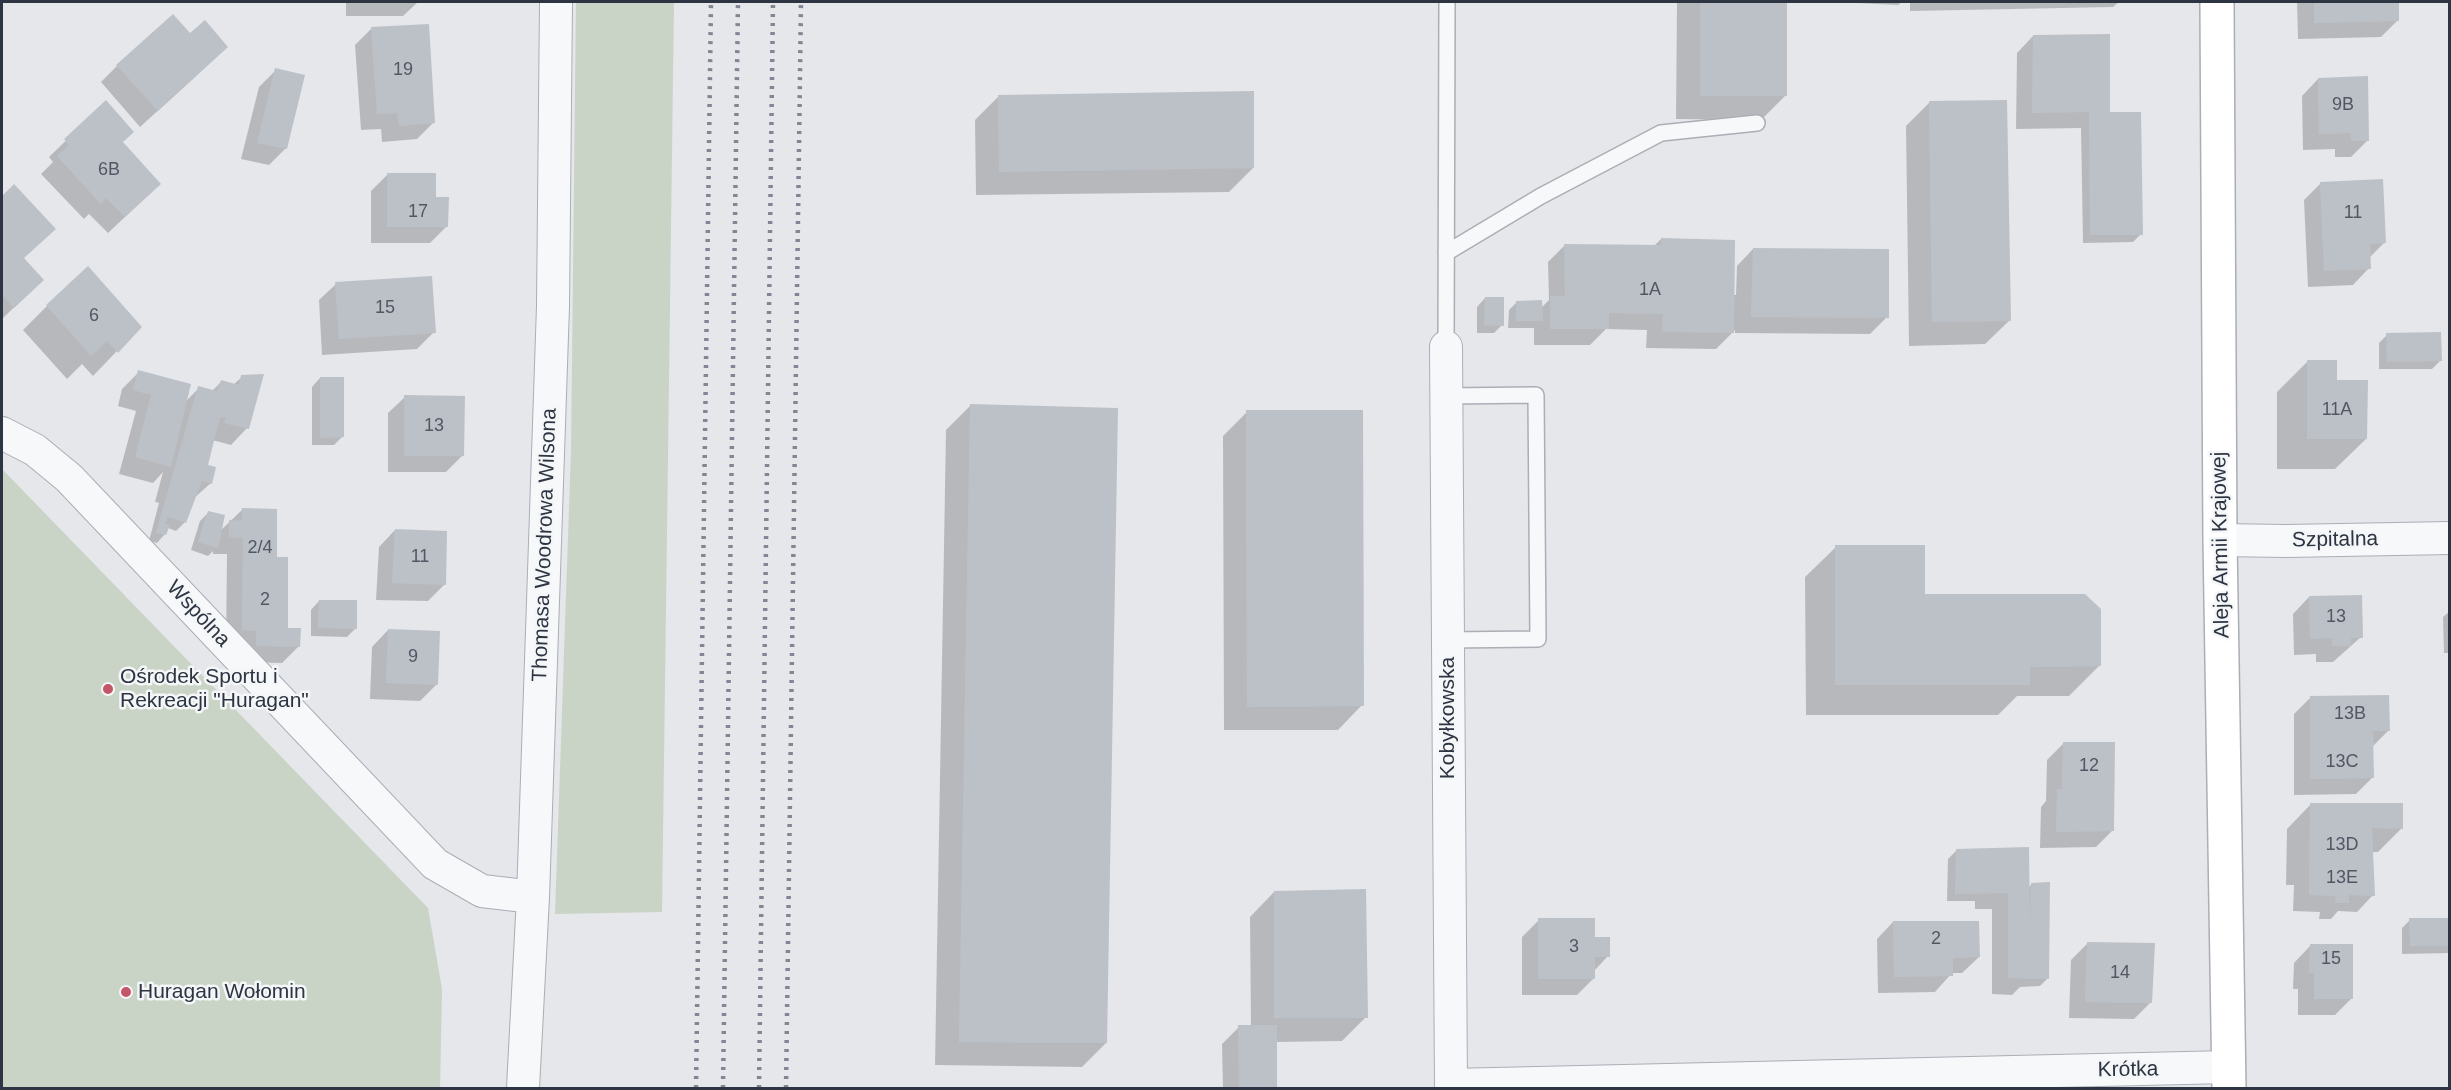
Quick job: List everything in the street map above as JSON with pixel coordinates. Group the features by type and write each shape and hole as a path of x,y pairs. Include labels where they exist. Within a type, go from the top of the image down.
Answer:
{"street":[{"name":"Thomasa Woodrowa Wilsona","path":"523,1089 533,897 553,306 556,2"},
{"name":"Aleja Armii Krajowej","path":"2217,2 2220,540 2229,1078"},
{"name":"Kobyłkowska","path":"1446,347 1450,1087"},
{"name":"Wspólna","path":"2,434 35,450 69,478 435,864 482,891 533,897"},
{"name":"Szpitalna","path":"2220,540 2450,538"},
{"name":"Krótka","path":"1450,1087 2229,1078"}],"lane":[{"path":"1446,347 1447,2"},
{"path":"1446,253 1541,196 1661,133 1757,123"},
{"path":"1446,396 1536,395 1538,616 1538,639 1448,640"}],"green space":[{"path":"576,2 674,2 662,912 555,914 571,450"},
{"name":"Ośrodek Sportu i Rekreacji \"Huragan\"","path":"2,469 428,908 442,989 440,1088 2,1088"}],"building":[{"path":"1700,2 1787,2 1787,96 1700,96"},
{"path":"2314,2 2399,2 2399,21 2314,23"},
{"path":"173,14 190,33 205,20 228,47 158,111 116,65"},
{"path":"429,24 435,123 399,126 397,113 377,114 371,27"},
{"path":"2110,34 2110,112 2141,112 2143,235 2090,235 2089,112 2032,113 2033,35"},
{"path":"275,68 305,75 287,149 257,143"},
{"path":"2368,76 2369,141 2351,141 2351,133 2319,134 2318,78"},
{"path":"1254,91 1254,168 999,172 998,95"},
{"path":"106,100 134,132 123,142 161,184 125,217 106,198 101,204 57,156 69,145 64,139"},
{"path":"2007,100 2011,321 1932,322 1929,101"},
{"path":"387,173 436,173 436,197 449,197 448,227 387,227"},
{"path":"2383,179 2386,243 2370,244 2371,269 2324,271 2320,182"},
{"path":"14,184 56,229 24,258 44,280 14,308 2,295 2,196"},
{"path":"1661,238 1735,240 1734,333 1662,332 1663,314 1609,313 1609,329 1550,329 1550,296 1565,296 1564,244 1661,245"},
{"path":"1753,248 1889,249 1889,318 1751,317"},
{"path":"88,266 142,327 118,353 107,341 91,356 46,305"},
{"path":"432,276 436,333 339,339 335,282"},
{"path":"1485,297 1504,297 1504,326 1484,325"},
{"path":"1542,300 1543,321 1516,321 1516,301"},
{"path":"2441,332 2442,361 2387,362 2386,333"},
{"path":"2307,360 2337,360 2337,380 2368,380 2367,439 2307,439"},
{"path":"138,370 191,384 171,467 135,457 151,395 133,390"},
{"path":"264,374 249,429 224,423 226,418 220,417 208,465 216,467 212,484 202,481 186,523 168,517 165,524 170,525 166,535 156,533 198,386 217,391 221,380 239,385 241,375"},
{"path":"320,377 344,377 344,437 320,438"},
{"path":"404,395 465,396 464,456 404,456"},
{"path":"970,404 1118,408 1107,1043 959,1042"},
{"path":"1246,410 1363,410 1364,706 1247,707"},
{"path":"242,508 277,509 277,557 288,557 288,628 301,628 300,647 256,646 256,631 242,630 243,538 229,537 229,520 242,521"},
{"path":"208,511 225,515 218,548 198,542"},
{"path":"395,529 447,531 446,585 392,583"},
{"path":"1835,545 1925,545 1925,594 2085,594 2101,609 2101,666 2030,667 2030,685 1835,685"},
{"path":"2362,595 2363,638 2351,638 2351,646 2332,646 2332,638 2310,639 2309,596"},
{"path":"319,600 357,600 357,629 318,628"},
{"path":"388,629 440,631 438,685 386,683"},
{"path":"2389,695 2390,731 2373,731 2374,778 2310,779 2310,696"},
{"path":"2063,742 2115,742 2114,831 2056,832 2057,789 2062,789"},
{"path":"2310,803 2403,803 2403,829 2372,828 2375,896 2349,895 2349,903 2335,903 2336,896 2309,895"},
{"path":"2029,847 2030,930 2031,883 2050,882 2049,979 2008,978 2008,893 1955,894 1956,849"},
{"path":"1366,889 1368,1018 1274,1018 1274,891"},
{"path":"1538,918 1595,918 1595,937 1610,937 1610,957 1595,957 1595,979 1538,979"},
{"path":"2409,918 2450,918 2450,946 2410,946"},
{"path":"1893,921 1979,921 1980,957 1953,958 1953,976 1894,977"},
{"path":"2087,942 2155,943 2152,1003 2085,1002"},
{"path":"2310,944 2353,944 2353,999 2314,999 2314,973 2309,973"},
{"path":"1238,1025 1277,1025 1277,1088 1239,1088"}],"railway":[{"path":"696,1088 711,2"},
{"path":"723,1088 738,2"},
{"path":"759,1088 773,2"},
{"path":"786,1088 801,2"}],"place":[{"name":"Ośrodek Sportu i Rekreacji \"Huragan\"","path":"108,689"},
{"name":"Huragan Wołomin","path":"126,992"}]}
